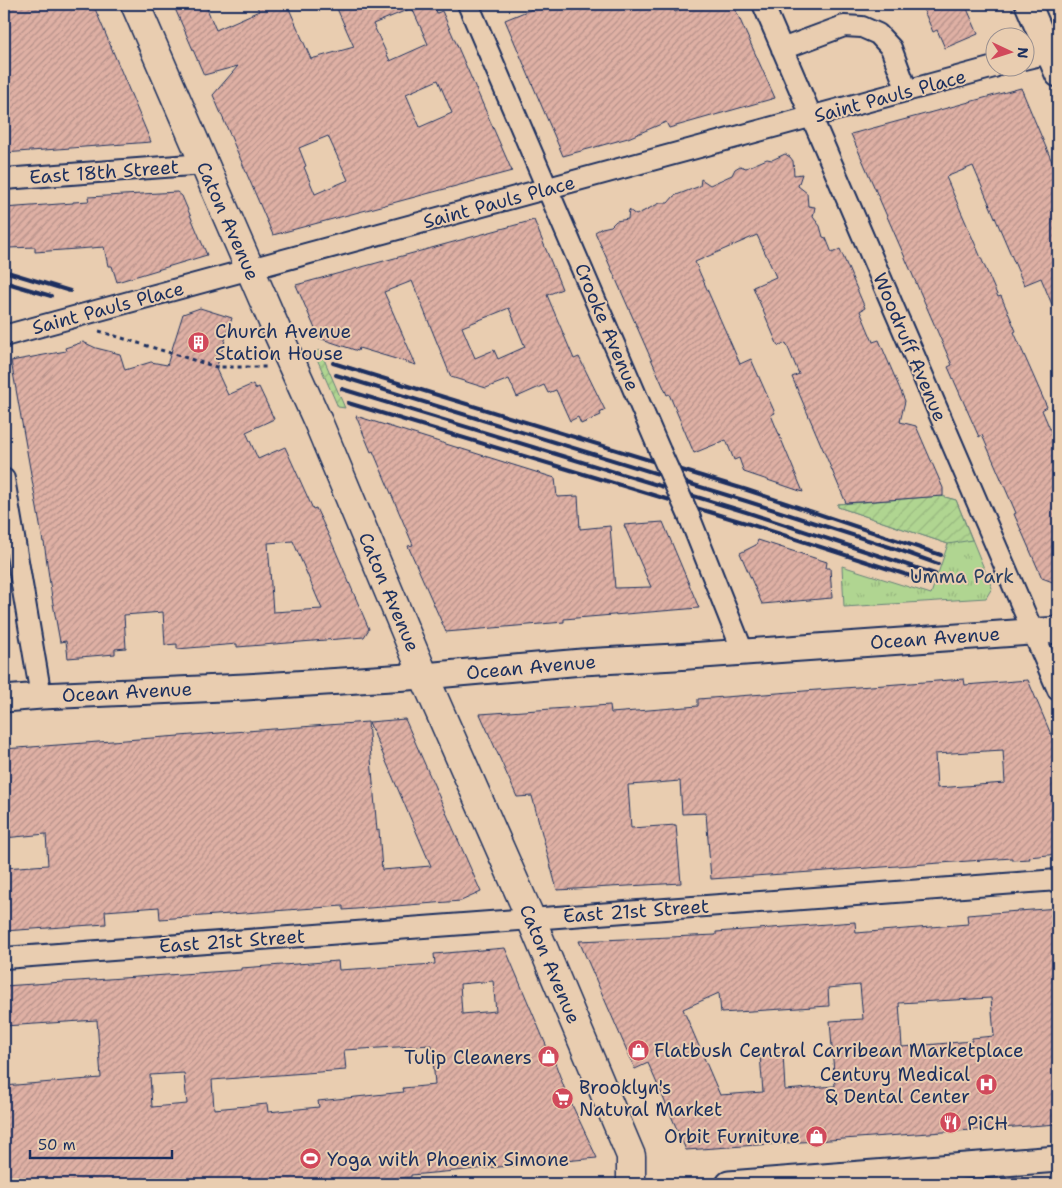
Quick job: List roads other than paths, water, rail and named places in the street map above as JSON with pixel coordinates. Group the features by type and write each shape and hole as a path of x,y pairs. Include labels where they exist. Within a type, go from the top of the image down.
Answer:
{"highway":[{"name":"Caton Avenue","path":"135,4 319,424 424,676 631,1156 631,1184"}],"main road":[{"path":"1028,4 1054,64"},
{"name":"Ocean Avenue","path":"4,700 41,696 245,687 424,676 582,662 1058,630"},
{"path":"729,1184 837,1180 1058,1159"}],"street":[{"name":"Crooke Avenue","path":"468,4 689,516 743,652"},
{"name":"Woodruff Avenue","path":"763,4 1058,690"},
{"path":"782,49 844,26 862,27 878,34 890,48 906,91"},
{"path":"1034,61 1054,64"},
{"name":"Saint Pauls Place","path":"4,336 984,71"},
{"name":"East 18th Street","path":"4,179 204,164"},
{"path":"4,479 41,696"},
{"name":"East 21st Street","path":"4,958 1058,880"}],"railway":[{"path":"4,271 70,291"},
{"path":"4,282 51,296"},
{"path":"333,363 747,490 941,555"},
{"path":"336,375 746,501 938,564"},
{"path":"342,389 746,512 935,574"},
{"path":"348,403 746,523 932,583"}],"place":[{"name":"Church Avenue Station House","path":"199,342"},
{"name":"Flatbush Central Carribean Marketplace","path":"638,1050"},
{"name":"Tulip Cleaners","path":"548,1057"},
{"name":"Century Medical & Dental Center","path":"986,1085"},
{"name":"Brooklyn's Natural Market","path":"563,1098"},
{"name":"PiCH","path":"951,1123"},
{"name":"Orbit Furniture","path":"816,1136"},
{"name":"Yoga with Phoenix Simone","path":"311,1159"}],"park label":[{"name":"Umma Park","path":"962,576"}]}
